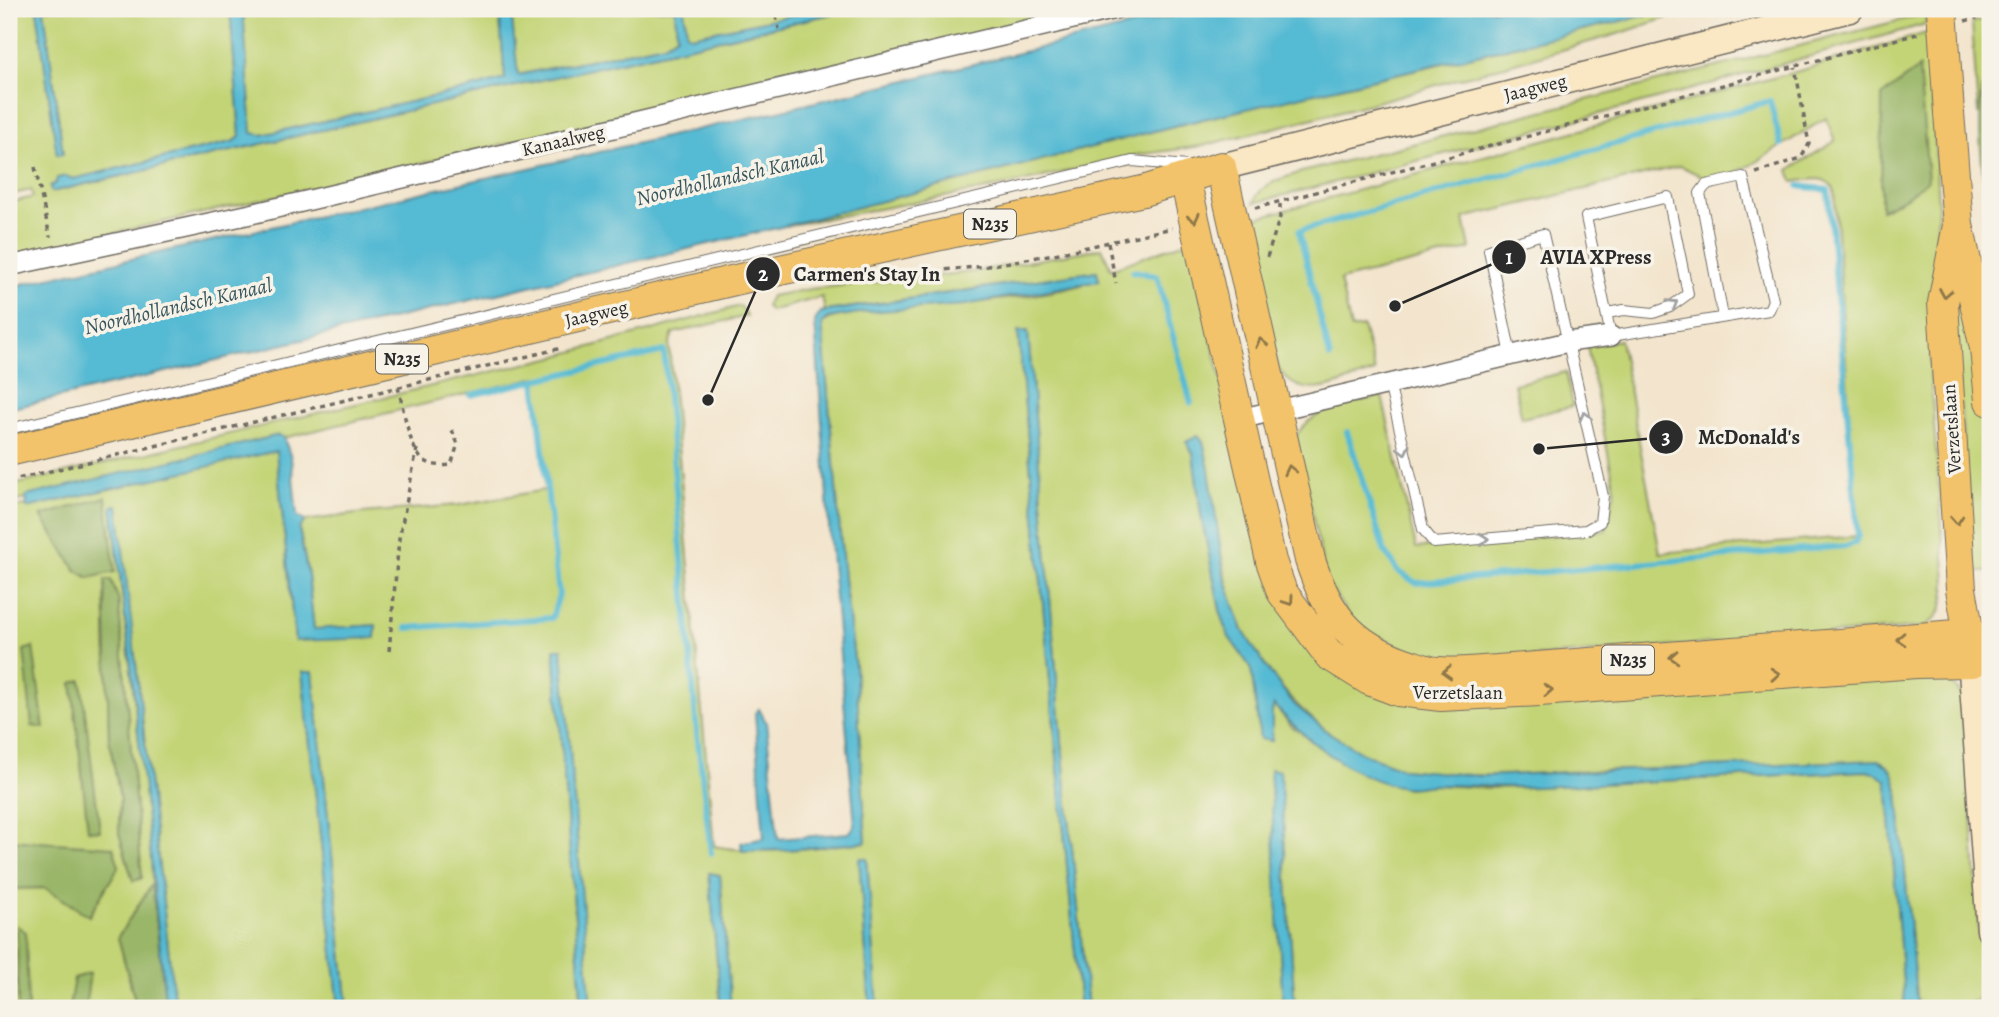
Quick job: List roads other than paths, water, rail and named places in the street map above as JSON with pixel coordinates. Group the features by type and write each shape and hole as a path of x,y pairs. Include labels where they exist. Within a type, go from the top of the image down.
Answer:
{"main road":[{"name":"Jaagweg","path":"9,451 89,430 395,375 760,274 1143,191 1176,172 1221,167 1850,9"},
{"name":"Verzetslaan","path":"1944,21 1958,226 1985,348 1990,401"},
{"name":"Verzetslaan","path":"1221,167 1310,559 1319,588 1335,614 1357,639 1382,656 1435,672 1982,648"},
{"name":"Verzetslaan","path":"1176,172 1195,223 1271,561 1282,592 1329,655 1369,680 1398,691 1441,696 1916,663 1982,648"},
{"name":"Verzetslaan","path":"1958,226 1943,303 1961,589 1982,648 1990,930"}],"street":[{"name":"Kanaalweg","path":"9,266 265,211 1115,9"},
{"path":"1240,419 1568,342 1611,336"}],"lane":[{"name":"Jaagweg","path":"9,429 1132,161 1176,172"},
{"path":"1607,313 1624,310 1653,313 1670,307 1688,294 1668,197 1586,217 1611,336 1769,310 1773,300 1743,177 1706,185 1701,188 1700,193 1723,317"},
{"path":"1389,383 1423,529 1434,544 1586,530 1600,522 1604,496 1544,234 1489,250 1511,355"}],"water":[{"path":"37,9 44,9 63,154 57,155"},
{"path":"230,9 243,9 252,133 262,135 505,79 499,9 511,9 518,75 664,44 677,36 675,9 684,9 687,34 691,36 822,9 853,9 51,192 50,186 56,183 57,178 66,176 73,179 235,141 240,136"},
{"name":"Noordhollandsch Kanaal","path":"1201,9 1672,9 1170,127 785,226 9,409 9,287 783,110"},
{"path":"1097,271 1099,281 965,305 866,312 828,318 822,324 844,578 856,674 866,842 787,850 742,851 741,843 764,838 755,713 759,709 766,722 778,839 849,833 855,826 830,541 815,321 821,312"},
{"path":"1018,331 1028,331 1065,777 1088,1008 1080,1008"},
{"path":"279,435 284,438 291,458 297,516 305,521 299,529 314,629 376,625 375,638 295,641 276,451 27,508 26,496"},
{"path":"1198,436 1203,441 1209,469 1224,575 1242,629 1295,705 1328,732 1363,753 1403,769 1481,776 1878,760 1887,766 1894,776 1898,791 1917,1008 1905,1008 1888,794 1886,780 1876,773 1865,771 1537,787 1407,787 1385,783 1349,767 1316,745 1274,705 1272,741 1260,739 1251,668 1229,637 1220,610 1201,515 1193,453 1186,442"},
{"path":"118,505 175,1008 166,1008 112,506"},
{"path":"554,649 562,649 591,1008 582,1008"},
{"path":"302,672 313,672 348,1008 339,1008"},
{"path":"1270,769 1280,771 1295,1008 1283,1008"},
{"path":"859,858 867,858 878,1008 870,1008"},
{"path":"709,873 720,875 731,1008 721,1008"}],"waterway":[{"path":"1330,357 1299,231 1770,101 1781,145"},
{"path":"1347,432 1384,550 1398,571 1416,583 1846,546 1855,543 1858,536 1828,190 1799,186"},
{"path":"1133,271 1157,276 1191,403"},
{"path":"471,395 664,351 697,733 711,853"},
{"path":"407,628 552,618 559,595 535,380"}],"place":[{"name":"AVIA XPress","path":"1395,306"},
{"name":"Carmen's Stay In","path":"708,400"},
{"name":"McDonald's","path":"1539,449"}]}
